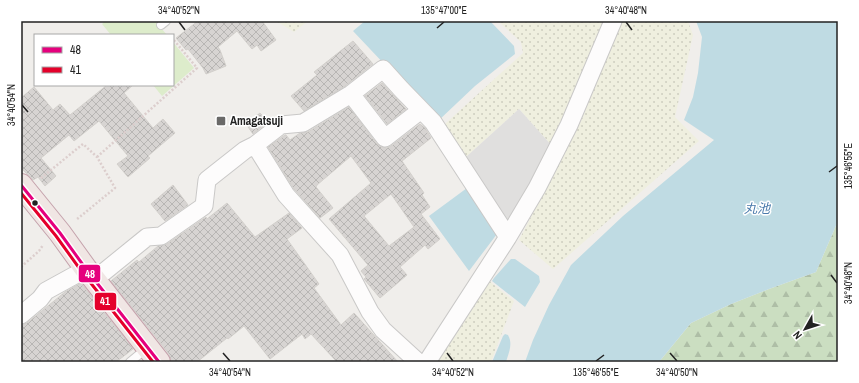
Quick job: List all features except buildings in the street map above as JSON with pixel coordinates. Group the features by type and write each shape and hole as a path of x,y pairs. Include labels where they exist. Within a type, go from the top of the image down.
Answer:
{"highway":[{"path":"23,188 59,232 153,355"}],"street":[{"path":"427,362 508,237 537,188 569,125 613,21"},
{"path":"21,315 40,299 46,291 90,274 147,237 161,236 204,206 207,180 245,150 255,145 282,125 303,123 351,94 383,69 433,122 508,237"},
{"path":"351,94 385,138 421,110"},
{"path":"255,145 286,195 340,255 370,312 383,330 418,362"}],"lane":[{"path":"130,362 153,355"}],"path":[{"path":"97,157 197,68 174,40"},
{"path":"21,267 39,251 42,246 115,188 97,157 83,144 23,188"}],"green space":[{"path":"105,21 155,21 166,34 110,34 102,24"},
{"path":"276,21 308,21 294,32"},
{"path":"498,21 604,21 552,146 519,109 466,157 445,124 523,53 521,42"},
{"path":"621,21 688,21 693,35 675,117 699,141 553,269 519,240 582,119"},
{"path":"174,43 194,68 174,86"},
{"path":"154,86 173,86 162,96"},
{"path":"838,221 838,362 659,362 691,323 731,304 816,272"},
{"path":"488,280 514,301 491,362 437,362"}],"shaded area":[{"path":"519,109 552,146 507,226 466,157"}],"water":[{"path":"365,21 490,21 514,46 515,54 475,86 438,121 353,31"},
{"name":"丸池","path":"696,21 838,21 838,221 816,272 731,304 691,323 659,362 525,362 549,305 571,265 623,216 714,140 684,120 693,97 698,73 702,37"},
{"path":"467,188 497,234 469,271 429,216"},
{"path":"511,259 515,259 539,276 540,282 525,307 492,281"},
{"path":"505,334 508,335 510,342 506,362 492,362 503,336"}],"transit line":[{"name":"48","path":"21,185 60,233 86,269 159,362"},
{"name":"41","path":"21,193 153,362"}],"place":[{"name":"Amagatsuji","path":"221,121"}]}
